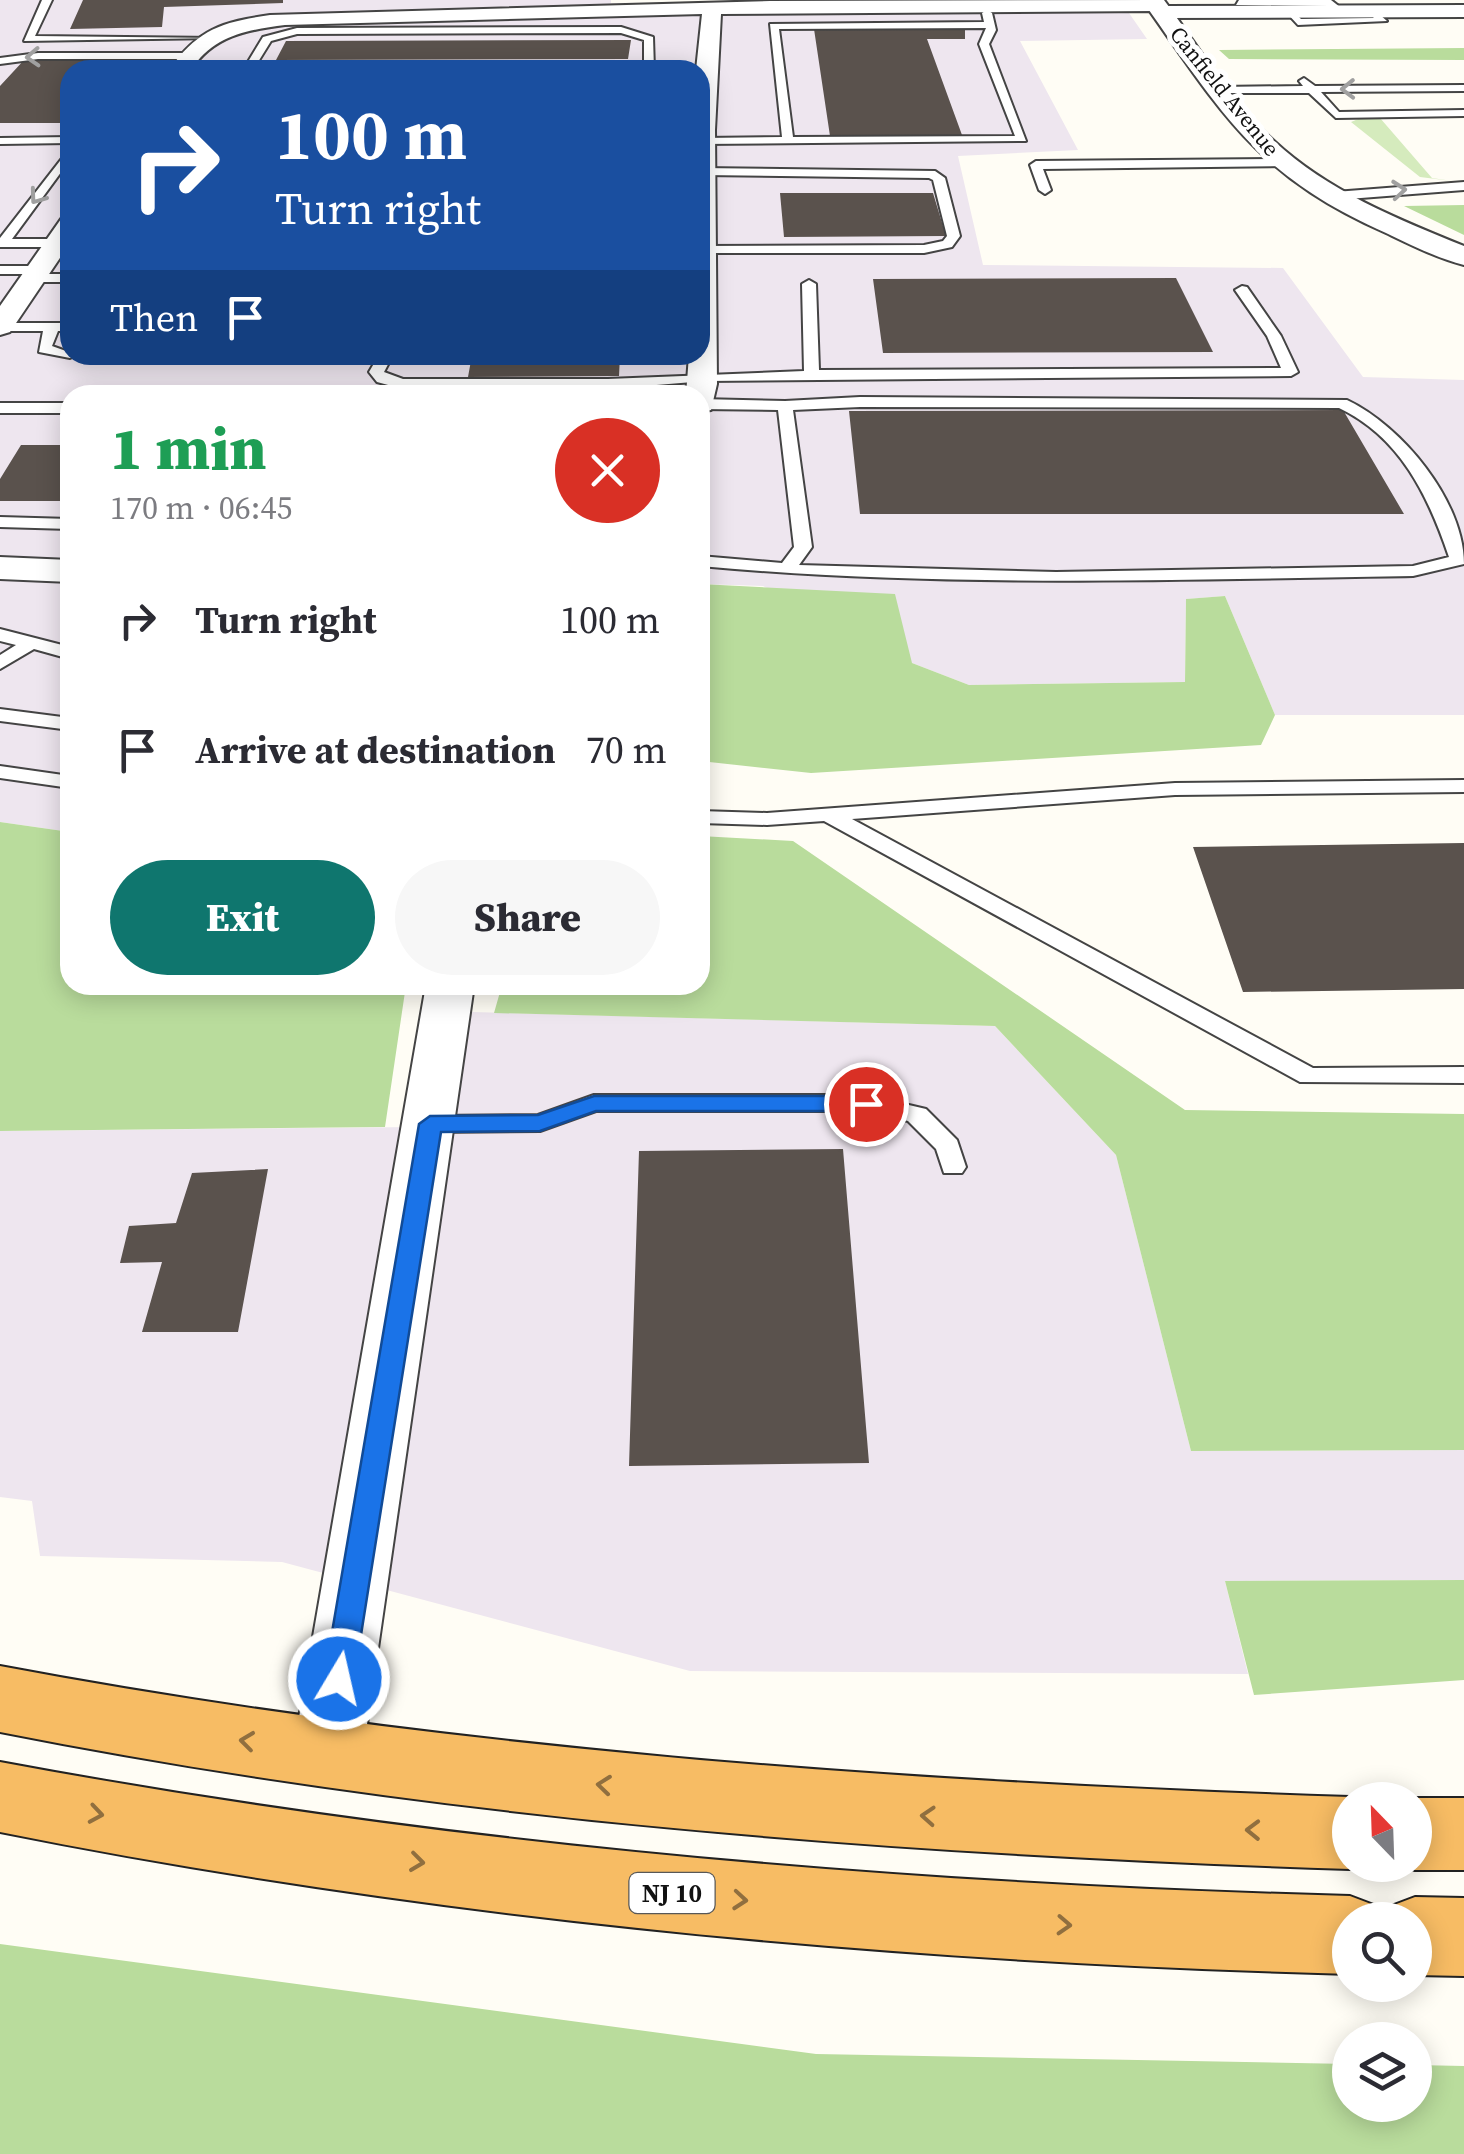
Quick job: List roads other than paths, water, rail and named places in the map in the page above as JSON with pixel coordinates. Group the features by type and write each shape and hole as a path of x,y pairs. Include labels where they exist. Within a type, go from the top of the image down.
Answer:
{"highway":[{"path":"0,1699 168,1732 731,1800 1134,1827 1332,1832"},
{"name":"NJ 10","path":"0,1798 354,1854 720,1898 1003,1922 1332,1934"},
{"path":"1432,1834 1464,1834"},
{"path":"1432,1936 1464,1937"}],"street":[{"path":"712,11 906,3 1060,3 1159,8"},
{"path":"188,60 211,38 262,24 314,17 577,5 989,19 1241,5 1290,11 1463,12"},
{"name":"Canfield Avenue","path":"1159,8 1253,134 1284,164 1335,196 1464,256"},
{"path":"705,60 712,11"},
{"path":"0,326 60,244"},
{"path":"704,385 705,365"},
{"path":"0,568 60,571"},
{"path":"328,1752 449,995"}],"lane":[{"path":"47,0 28,39 211,38"},
{"path":"1241,5 1331,2 1340,12"},
{"path":"1290,11 1298,22 1382,22 1372,12"},
{"path":"710,157 788,140 1022,139 984,44 989,19 774,26 788,140"},
{"path":"254,60 267,39 284,33 564,30 642,34 649,39 649,60"},
{"path":"0,61 38,56 137,56 164,60"},
{"path":"134,60 137,56"},
{"path":"1316,74 1298,74 1336,115 1464,113"},
{"path":"1219,90 1464,85"},
{"path":"1385,89 1464,85"},
{"path":"0,127 60,126"},
{"path":"0,141 60,140"},
{"path":"710,160 931,174 939,178 954,236 948,244 924,249 710,259"},
{"path":"1045,190 1036,165 1284,164"},
{"path":"2,243 60,165"},
{"path":"1335,196 1464,186"},
{"path":"2,243 60,237"},
{"path":"0,270 60,277"},
{"path":"808,284 812,375"},
{"path":"380,365 376,372 382,380 403,384 608,384 812,375 1291,372 1274,336 1242,290"},
{"path":"0,326 60,326"},
{"path":"52,326 44,349 60,352"},
{"path":"710,404 1342,403 1368,412 1400,442 1448,525 1459,560 1413,572 1001,575 786,571 710,562"},
{"path":"784,406 803,547 786,571"},
{"path":"0,430 7,408 60,408"},
{"path":"0,522 60,524"},
{"path":"0,635 60,650"},
{"path":"0,663 31,643"},
{"path":"0,716 60,723"},
{"path":"0,772 60,781"},
{"path":"710,818 748,820 1175,789 1464,786"},
{"path":"828,815 1308,1076 1464,1075"},
{"path":"430,1124 540,1123 594,1104 866,1104 917,1115 948,1146 953,1167"}]}
